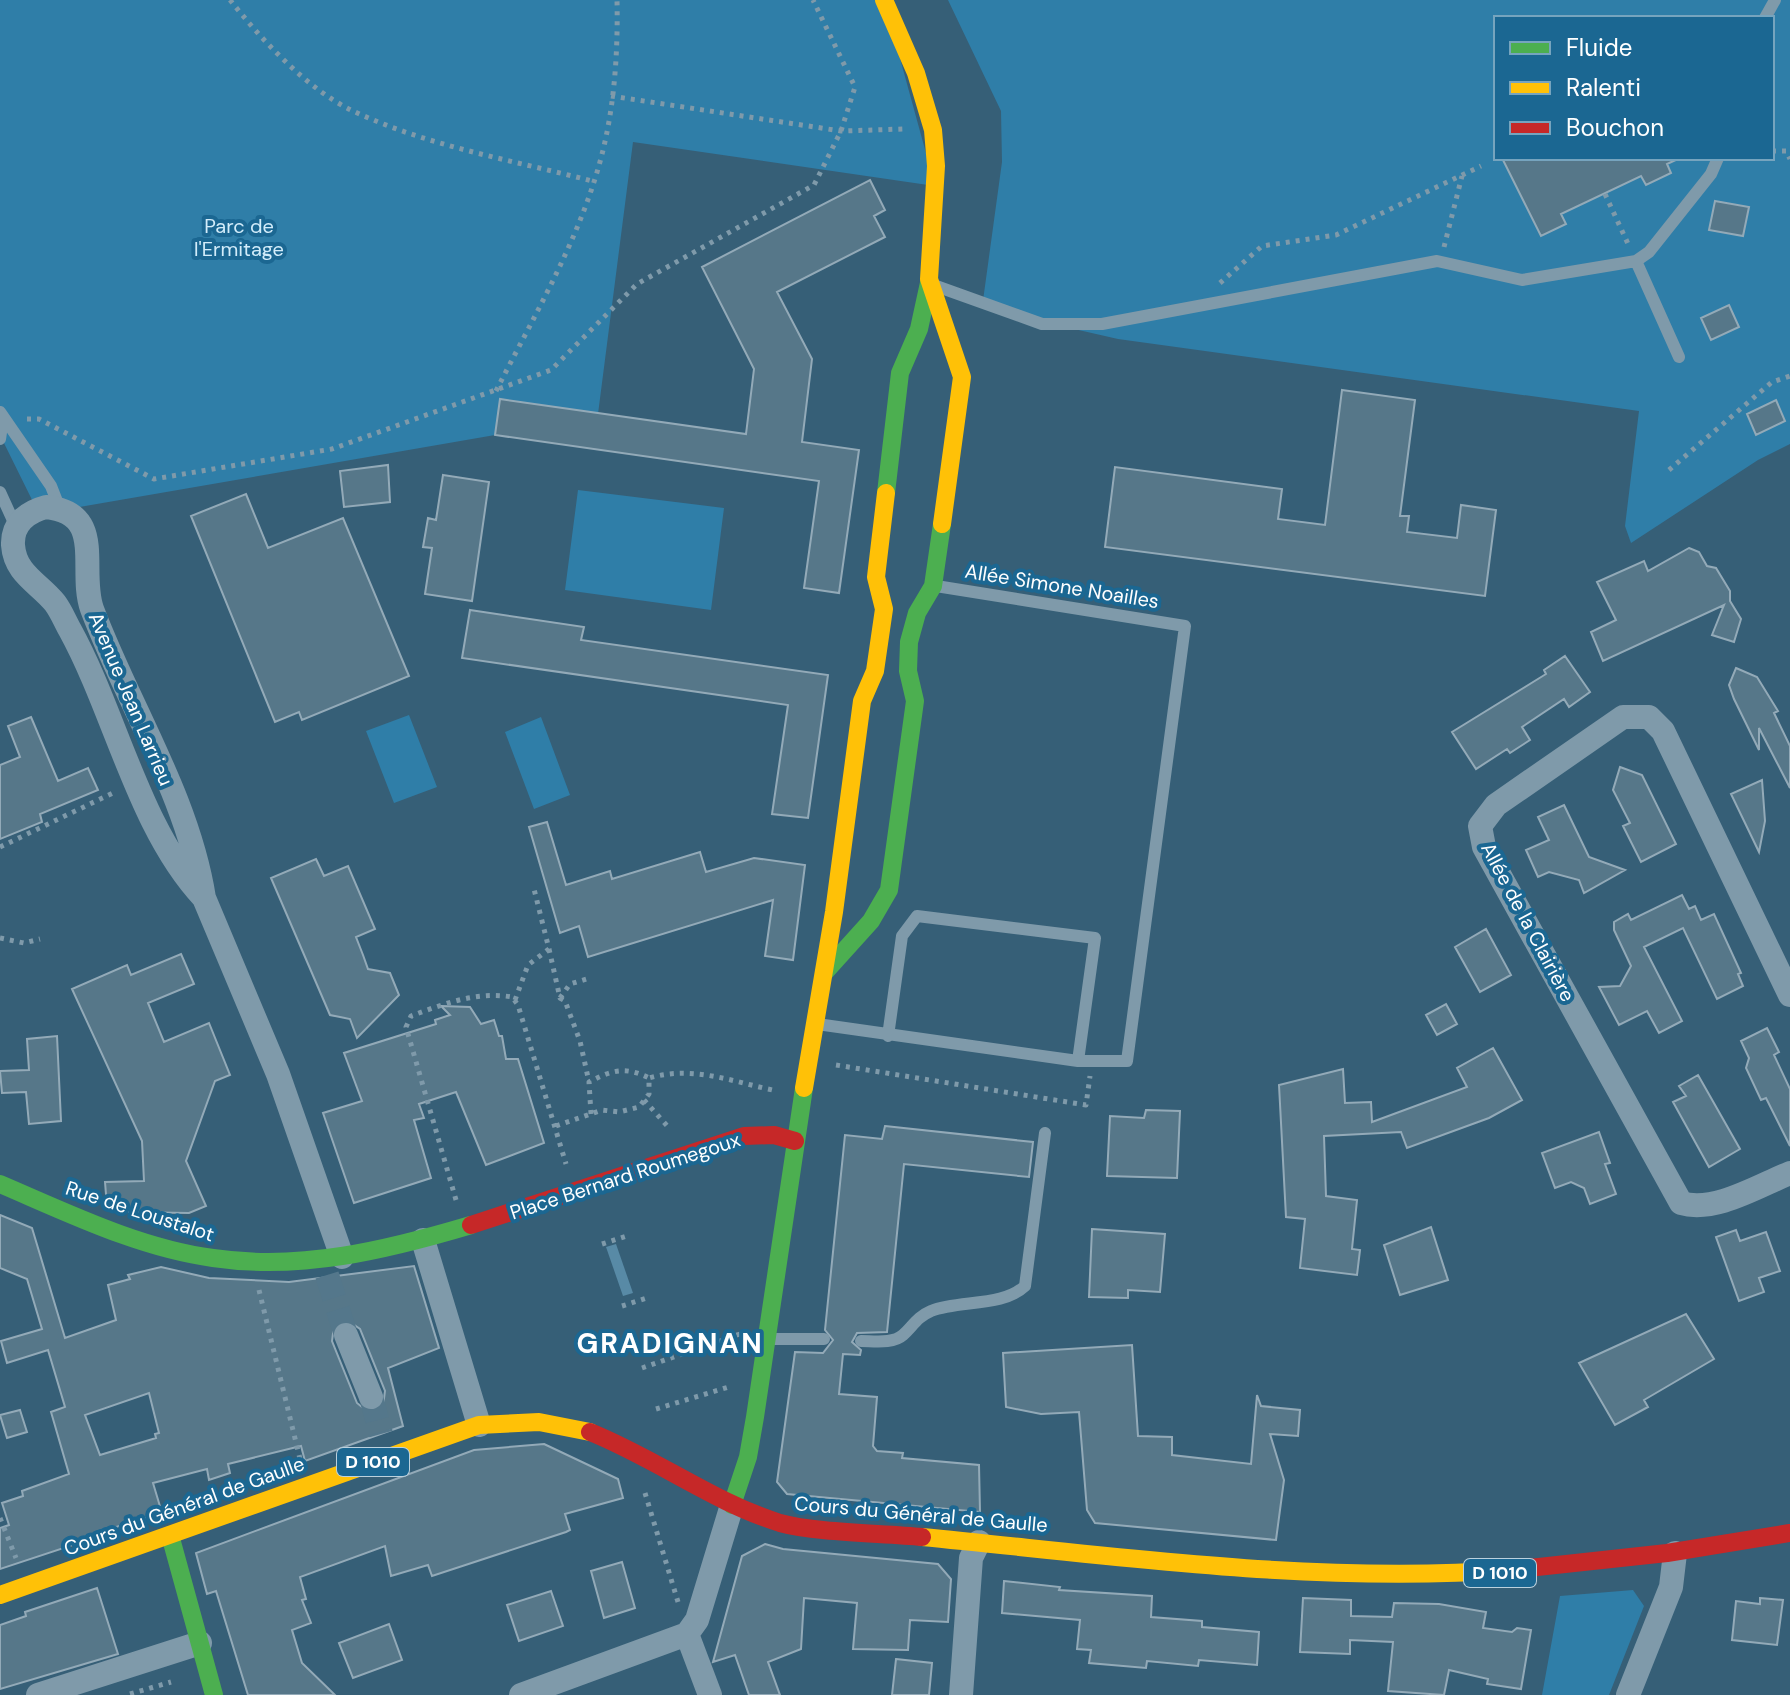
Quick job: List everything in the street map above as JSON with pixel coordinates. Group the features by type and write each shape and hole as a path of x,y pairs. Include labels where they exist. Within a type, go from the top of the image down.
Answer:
{"street":[{"path":"521,1695 687,1634 697,1620 748,1457 795,1141 825,972 826,945 834,912 835,885 862,701 875,671 884,609 876,577 900,373 914,340 929,283 928,238 936,152 933,129 926,98 884,0"},
{"path":"825,972 843,947 884,907 889,890 915,701 905,675 915,612 933,586 962,377 929,283"},
{"path":"914,340 951,340"},
{"path":"16,527 35,510 60,509"},
{"name":"Avenue Jean Larrieu","path":"60,509 80,524 86,536 85,587 89,599 195,848 204,898 278,1074 331,1264"},
{"name":"Avenue Jean Larrieu","path":"16,527 13,542 16,562 36,587 54,602 74,638 172,860 204,898"},
{"name":"Allée de la Clairière","path":"1790,995 1663,731 1649,717 1623,717 1496,805 1480,826 1484,847 1681,1203 1695,1207 1709,1205 1790,1173"},
{"path":"834,912 865,925"},
{"name":"Place Bernard Roumegoux","path":"418,1242 744,1136 774,1135 795,1141"},
{"name":"Rue de Loustalot","path":"0,1184 79,1218 183,1252 253,1261 331,1264 418,1242"},
{"path":"418,1242 479,1425"},
{"path":"346,1335 371,1397"},
{"name":"Cours du Général de Gaulle","path":"0,1595 306,1485 384,1446 479,1425 531,1421 582,1430 632,1452 732,1505 784,1524 1296,1573 1371,1576 1506,1573 1675,1553 1790,1533"},
{"path":"170,1535 214,1695"},
{"path":"961,1695 971,1558 979,1542"},
{"path":"1628,1695 1671,1587 1675,1553"},
{"path":"687,1634 710,1695"},
{"path":"38,1695 200,1643"}],"lane":[{"path":"929,283 1042,324 1102,324 1440,262 1522,280 1636,261 1649,252 1686,206 1711,174 1717,160"},
{"path":"1636,261 1679,357"},
{"path":"0,439 2,415"},
{"name":"Avenue Jean Larrieu","path":"2,415 30,452 60,509"},
{"name":"Avenue Jean Larrieu","path":"0,492 16,527"},
{"name":"Allée Simone Noailles","path":"933,586 1185,626 1127,1061 1078,1061"},
{"path":"817,1024 888,1036 1078,1061 1095,938 917,916 902,936 888,1036"},
{"path":"861,1341 890,1341 901,1337 915,1320 930,1312 1011,1295 1025,1286 1045,1133"},
{"path":"767,1332 824,1339"}],"path":[{"path":"230,0 270,50 349,109 421,137 592,181"},
{"path":"495,392 572,241 604,146 618,43 617,0"},
{"path":"2,415 39,419 154,479 332,449 551,370 637,284 814,185 841,131 855,87 813,0"},
{"path":"611,96 841,131 933,129"},
{"path":"1774,151 1786,151 1790,159"},
{"path":"1192,308 1262,246 1336,235 1481,166"},
{"path":"1440,262 1462,175"},
{"path":"1605,194 1636,261"},
{"path":"1669,470 1772,382 1790,376"},
{"path":"0,847 137,781"},
{"path":"533,885 560,998 565,1001 580,1041 589,1082 591,1114"},
{"path":"0,938 24,943 40,939"},
{"path":"549,949 528,965 515,1001 574,1192"},
{"path":"560,998 570,984 590,978"},
{"path":"464,1227 406,1027 411,1016 463,998 499,994 515,1001"},
{"path":"589,1082 611,1070 630,1069 649,1078 668,1073 706,1073 805,1097"},
{"path":"556,1126 591,1114 639,1107 649,1094 649,1078"},
{"path":"644,1100 674,1134 682,1156"},
{"path":"602,1244 630,1235"},
{"path":"253,1261 306,1485"},
{"path":"622,1306 650,1297"},
{"path":"642,1368 767,1332"},
{"path":"656,1409 760,1377"},
{"path":"632,1452 687,1634"},
{"path":"0,1518 27,1586"},
{"path":"142,1691 171,1682"}],"green space":[{"name":"Parc de l'Ermitage","path":"0,0 884,0 935,186 633,142 598,414 500,399 495,435 39,514 0,435"},
{"path":"948,0 1790,0 1790,444 1758,460 1631,543 1625,526 1639,411 1118,339 982,308 1002,162 1001,111"},
{"path":"578,490 724,508 711,610 565,590"},
{"path":"409,715 437,787 394,803 366,731"},
{"path":"541,717 570,795 534,809 505,732"},
{"path":"1633,1590 1644,1606 1609,1695 1542,1695 1560,1596"}],"shaded area":[{"path":"616,1244 633,1293 623,1296 606,1247"}],"building":[{"path":"1503,160 1676,160 1667,164 1671,173 1646,185 1641,176 1561,214 1566,224 1541,236"},
{"path":"870,180 885,210 874,216 885,237 777,292 812,359 802,442 859,450 839,593 804,588 819,481 495,435 500,399 746,434 754,369 702,267"},
{"path":"1715,201 1749,207 1743,236 1709,230"},
{"path":"1729,305 1739,327 1711,340 1701,318"},
{"path":"1342,390 1415,400 1400,516 1409,516 1407,532 1457,538 1461,505 1496,510 1485,596 1105,547 1115,467 1282,489 1278,519 1325,525"},
{"path":"1776,400 1785,421 1756,435 1747,414"},
{"path":"388,465 390,502 344,507 340,471"},
{"path":"443,475 489,482 472,601 425,594 432,548 423,547 428,518 436,520"},
{"path":"246,494 268,548 343,518 409,676 302,720 299,712 275,722 191,516"},
{"path":"1689,548 1699,552 1707,566 1716,568 1730,591 1730,601 1741,619 1734,642 1712,635 1724,605 1603,661 1591,632 1616,620 1597,582 1644,561 1648,571"},
{"path":"470,610 584,627 581,640 828,675 808,818 772,814 788,705 462,658"},
{"path":"1565,656 1590,692 1569,707 1564,699 1522,727 1530,740 1510,753 1507,749 1476,769 1452,732 1546,674 1544,670"},
{"path":"1736,668 1757,677 1778,711 1774,713 1790,746 1790,788 1759,728 1759,750 1734,699 1729,685"},
{"path":"31,717 58,781 88,768 98,790 40,814 42,822 0,839 0,765 20,757 8,726"},
{"path":"1620,767 1642,775 1676,844 1641,862 1623,826 1630,823 1613,790"},
{"path":"1762,780 1765,821 1759,852 1731,794"},
{"path":"1564,805 1589,857 1625,870 1584,893 1579,880 1549,872 1538,877 1526,850 1549,840 1538,817"},
{"path":"547,822 566,885 610,871 612,879 700,852 706,872 754,858 805,865 793,960 765,956 773,900 588,957 579,926 560,933 529,827"},
{"path":"316,859 324,876 348,866 375,929 356,937 368,969 390,973 399,995 357,1038 350,1019 330,1015 271,878"},
{"path":"1682,895 1689,909 1695,906 1701,920 1714,914 1741,973 1738,974 1743,986 1717,999 1683,928 1644,947 1682,1021 1659,1033 1647,1011 1619,1025 1599,987 1620,986 1631,966 1614,930 1614,922 1628,914 1631,920"},
{"path":"1486,929 1511,975 1480,992 1455,947"},
{"path":"181,954 194,984 148,1003 164,1042 209,1023 230,1075 215,1081 186,1161 206,1206 189,1213 126,1212 107,1207 105,1182 144,1181 142,1141 72,989 127,965 131,975"},
{"path":"1446,1004 1457,1024 1437,1035 1426,1015"},
{"path":"441,1006 470,1007 481,1024 494,1020 499,1036 502,1036 506,1059 518,1059 544,1143 486,1165 456,1092 419,1104 424,1118 414,1120 431,1178 354,1203 323,1113 362,1101 344,1053 436,1024 435,1020 450,1015"},
{"path":"1767,1028 1779,1052 1774,1055 1790,1089 1790,1146 1766,1098 1761,1100 1746,1068 1749,1058 1741,1041"},
{"path":"57,1036 61,1121 29,1124 26,1092 2,1093 0,1071 29,1070 27,1039"},
{"path":"1493,1048 1522,1100 1489,1118 1407,1148 1401,1132 1324,1136 1326,1196 1357,1200 1352,1249 1360,1250 1357,1275 1300,1268 1305,1219 1286,1217 1279,1085 1343,1069 1345,1103 1371,1102 1372,1122 1467,1087 1457,1068"},
{"path":"1698,1075 1740,1149 1709,1167 1673,1102 1686,1096 1679,1086"},
{"path":"1146,1110 1180,1111 1177,1178 1107,1176 1110,1116 1144,1118"},
{"path":"885,1126 1033,1142 1029,1177 904,1164 887,1332 857,1333 852,1342 861,1350 860,1355 843,1354 839,1394 877,1397 873,1446 877,1451 903,1453 902,1458 979,1465 980,1512 787,1494 777,1482 795,1352 823,1353 833,1340 825,1330 845,1135 882,1139"},
{"path":"1599,1132 1610,1163 1605,1164 1616,1194 1590,1204 1584,1188 1571,1182 1555,1188 1542,1153"},
{"path":"0,1215 32,1228 65,1338 116,1320 108,1285 130,1279 128,1275 161,1267 209,1278 289,1282 414,1266 439,1348 388,1368 403,1426 305,1461 301,1446 228,1464 230,1473 209,1480 207,1469 153,1483 162,1513 80,1538 82,1542 0,1569 0,1528 9,1525 2,1503 23,1496 22,1491 69,1474 51,1412 65,1407 48,1350 7,1363 1,1341 42,1329 27,1279 0,1268","holes":["347,1320 360,1329 385,1391 383,1406 376,1411 368,1412 357,1403 332,1341 334,1326","149,1393 159,1433 155,1434 156,1438 100,1455 85,1415"]},
{"path":"1431,1227 1448,1280 1400,1295 1384,1245"},
{"path":"1092,1229 1165,1234 1160,1292 1128,1290 1128,1298 1089,1297"},
{"path":"1736,1230 1740,1241 1766,1232 1780,1271 1759,1278 1764,1292 1739,1301 1716,1237"},
{"path":"1686,1314 1714,1359 1644,1400 1648,1407 1615,1425 1579,1363"},
{"path":"1132,1345 1138,1436 1172,1437 1172,1455 1251,1464 1257,1395 1261,1406 1300,1410 1298,1436 1270,1434 1284,1480 1276,1540 1095,1523 1087,1510 1079,1412 1041,1414 1006,1407 1003,1353"},
{"path":"20,1410 27,1432 7,1438 0,1415"},
{"path":"544,1444 618,1479 623,1498 565,1514 570,1530 566,1532 432,1576 428,1565 391,1576 385,1546 300,1577 306,1599 302,1600 311,1623 292,1630 302,1663 335,1695 248,1695 216,1591 207,1594 196,1553 474,1450"},
{"path":"765,1544 783,1549 938,1564 951,1579 948,1622 910,1620 908,1650 853,1649 857,1603 804,1598 801,1649 768,1662 780,1695 749,1695 735,1655 713,1662 742,1556"},
{"path":"622,1562 635,1608 604,1618 591,1571"},
{"path":"1004,1581 1060,1587 1059,1590 1152,1596 1151,1617 1202,1621 1202,1627 1259,1632 1257,1665 1199,1660 1198,1666 1147,1661 1146,1668 1089,1663 1091,1650 1077,1649 1080,1620 1002,1613"},
{"path":"97,1588 118,1654 0,1689 0,1625 26,1616 25,1612"},
{"path":"551,1591 563,1626 519,1641 507,1605"},
{"path":"1303,1598 1351,1600 1351,1616 1392,1617 1394,1603 1439,1604 1486,1612 1483,1628 1512,1632 1517,1628 1531,1630 1521,1689 1487,1684 1488,1679 1449,1670 1444,1695 1388,1691 1393,1642 1350,1640 1350,1654 1300,1652"},
{"path":"1760,1598 1783,1600 1777,1645 1732,1640 1736,1601 1760,1604"},
{"path":"389,1624 402,1660 353,1678 339,1643"},
{"path":"896,1659 932,1663 929,1695 892,1695"}],"tunnel":[{"path":"327,1275 346,1335"},
{"path":"371,1397 381,1434"}],"traffic: fast":[{"path":"886,493 900,373 919,329 929,283"},
{"path":"825,972 871,921 889,890 915,701 908,671 909,642 917,613 933,586 942,524"},
{"path":"732,1505 748,1457 755,1417 804,1088"},
{"path":"0,1184 131,1238 185,1253 246,1261 279,1262 344,1256 408,1243 471,1225"},
{"path":"170,1535 214,1695"}],"traffic: slow":[{"path":"884,0 916,73 933,130 936,166 929,279 962,377 942,524"},
{"path":"804,1088 834,912 862,701 875,671 884,609 876,577 886,493"},
{"path":"0,1595 479,1425 539,1422 590,1432"},
{"path":"922,1537 1289,1571 1436,1573 1510,1570"}],"traffic: jam":[{"path":"471,1225 744,1136 774,1135 795,1141"},
{"path":"590,1432 731,1504 780,1523 830,1531 922,1537"},
{"path":"1510,1570 1667,1553 1790,1533"}],"district":[{"name":"GRADIGNAN","path":"670,1343"}]}
